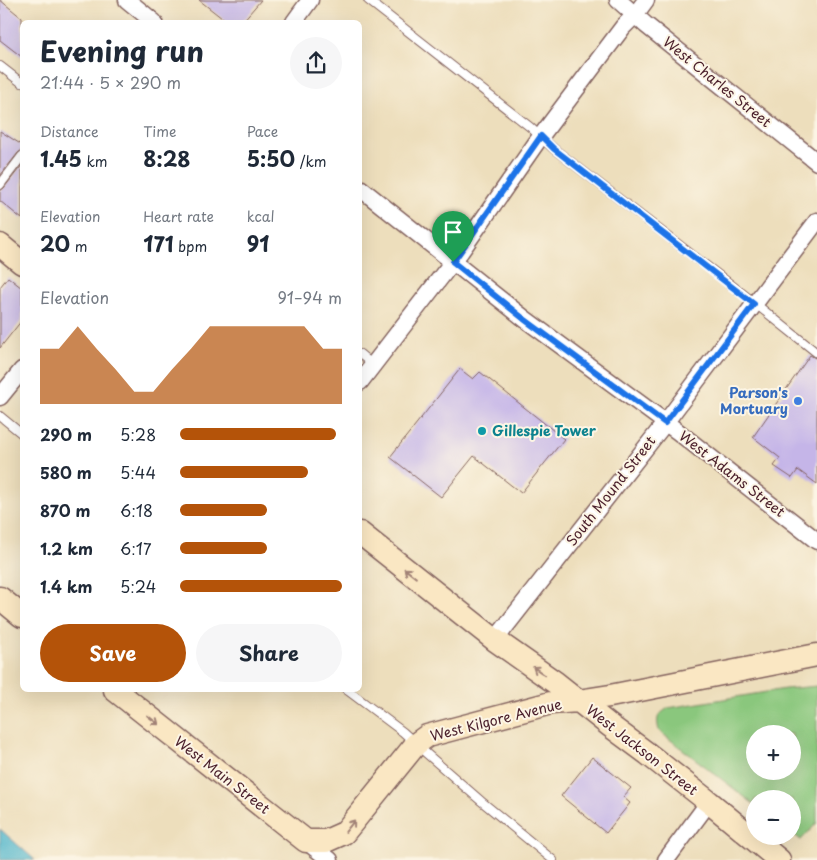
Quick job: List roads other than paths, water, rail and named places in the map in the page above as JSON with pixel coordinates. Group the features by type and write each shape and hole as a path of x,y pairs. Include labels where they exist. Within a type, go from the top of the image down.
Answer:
{"main road":[{"path":"0,245 20,261"},
{"name":"West Jackson Street","path":"362,535 494,640 556,683 709,802 779,860"},
{"path":"0,598 20,614"},
{"name":"West Kilgore Avenue","path":"306,841 326,842 344,833 416,744 428,736 551,703 610,696 817,655"},
{"name":"West Main Street","path":"118,692 306,841"}],"street":[{"path":"127,0 152,20"},
{"path":"295,20 310,0"},
{"name":"West Charles Street","path":"618,0 646,25 817,162"},
{"path":"362,379 453,262 541,136 623,27 646,0"},
{"name":"West Adams Street","path":"362,190 524,319 697,446 817,541"},
{"name":"South Mound Street","path":"494,640 665,423 817,221"},
{"path":"0,397 20,372"},
{"path":"666,860 709,802"},
{"name":"West Main Street","path":"306,841 330,860"}],"lane":[{"path":"368,0 541,136 554,149 817,353"},
{"path":"0,66 20,81"},
{"path":"0,185 20,159"},
{"path":"362,356 373,365"},
{"path":"0,416 20,432"},
{"path":"350,692 403,732 481,801 553,860"}],"water":[{"path":"0,829 35,860 0,860"}],"place":[{"name":"Parson's Mortuary","path":"798,401"},
{"name":"Gillespie Tower","path":"482,431"}]}
